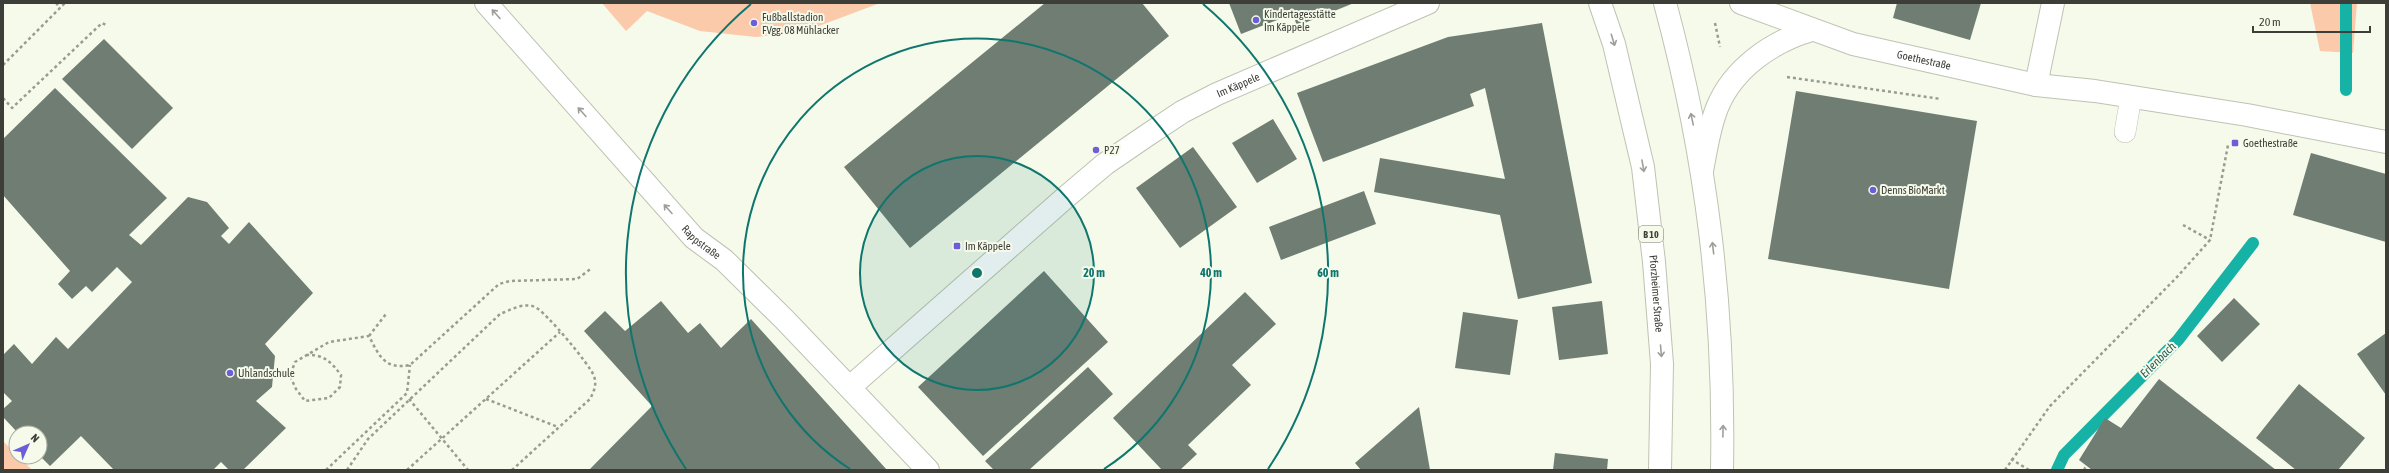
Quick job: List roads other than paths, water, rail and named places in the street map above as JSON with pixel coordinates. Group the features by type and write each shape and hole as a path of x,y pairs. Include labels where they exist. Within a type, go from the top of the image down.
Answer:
{"street":[{"name":"Rappstraße","path":"486,3 694,238 724,260 850,387 928,470"},
{"name":"Im Käppele","path":"850,387 1105,164 1182,112 1217,94 1428,3"},
{"name":"Pforzheimer Straße","path":"1600,3 1614,44 1643,167 1654,262 1662,364 1660,470"},
{"path":"1664,3 1680,62 1702,171 1718,287 1722,359 1722,470"},
{"name":"Goethestraße","path":"1741,3 1853,44 2036,85 2131,97 2247,115 2386,142"},
{"path":"2036,85 2053,3"},
{"path":"1702,171 1708,138 1718,107 1738,77 1769,48 1789,36 1812,30"}],"lane":[{"path":"2125,132 2131,97"}],"waterway":[{"name":"Erlenbach","path":"2346,3 2346,90"},
{"name":"Erlenbach","path":"2057,470 2064,455 2178,340 2253,243"}],"place":[{"name":"Kindertagesstätte Im Käppele","path":"1256,20"},
{"name":"Fußballstadion FVgg. 08 Mühlacker","path":"754,23"},
{"name":"Goethestraße","path":"2235,143"},
{"name":"P27","path":"1096,150"},
{"name":"Denns BioMarkt","path":"1873,190"},
{"name":"Im Käppele","path":"957,246"},
{"name":"Uhlandschule","path":"230,373"}]}
